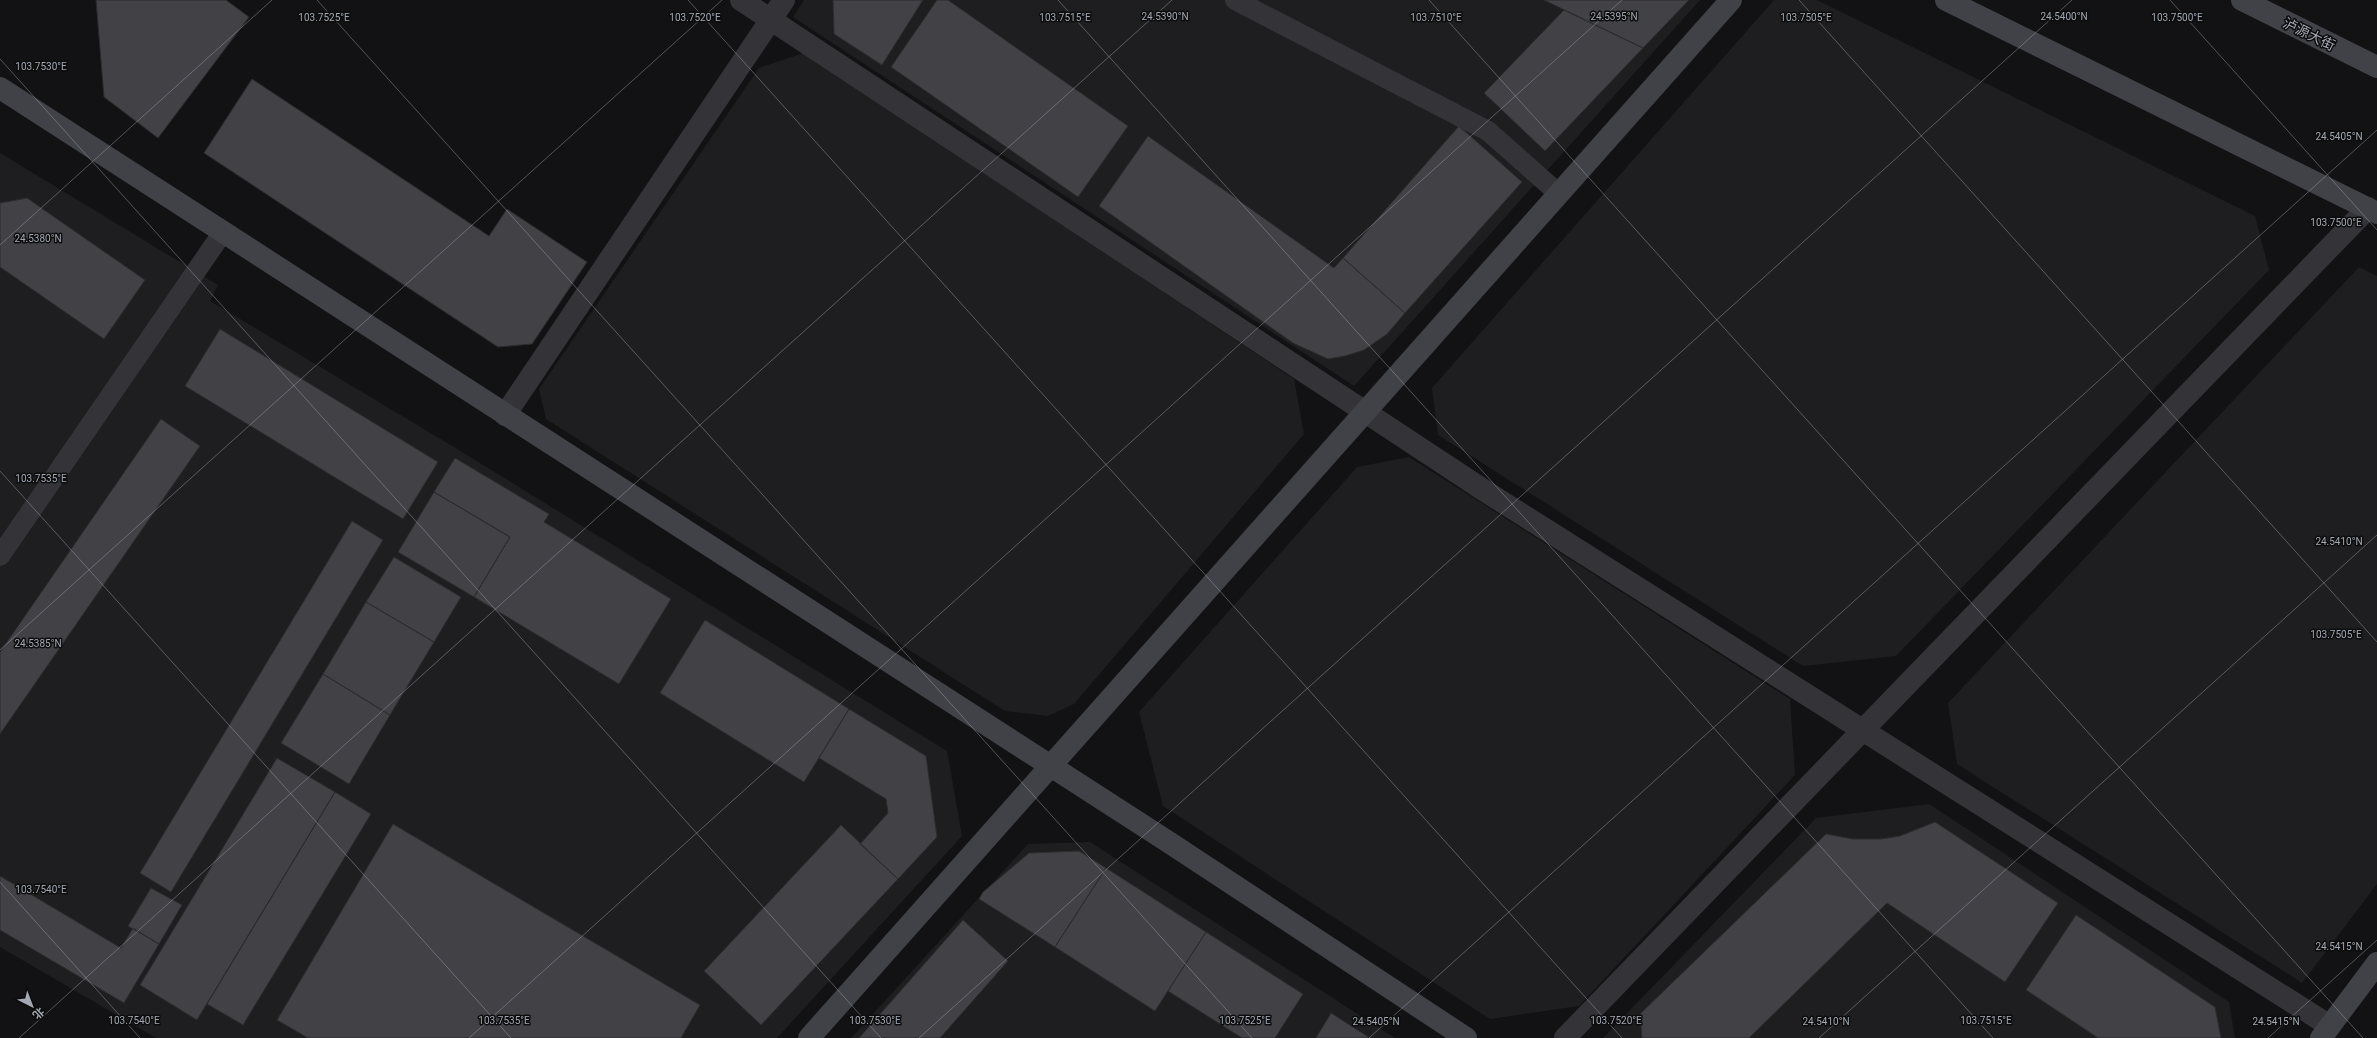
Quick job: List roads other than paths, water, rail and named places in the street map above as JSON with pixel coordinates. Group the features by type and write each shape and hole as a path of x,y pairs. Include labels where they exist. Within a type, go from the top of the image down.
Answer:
{"street":[{"path":"741,0 1366,411 1485,491 1863,730 2326,1032 2377,963"},
{"path":"505,415 784,0"},
{"path":"809,1038 1731,0"},
{"path":"1565,1038 1863,730 2372,210 1946,0"},
{"name":"泸源大街","path":"2242,0 2377,67"},
{"path":"0,88 1050,766 1466,1038"}],"lane":[{"path":"1234,0 1488,131 1559,194"},
{"path":"0,556 223,232"}]}
